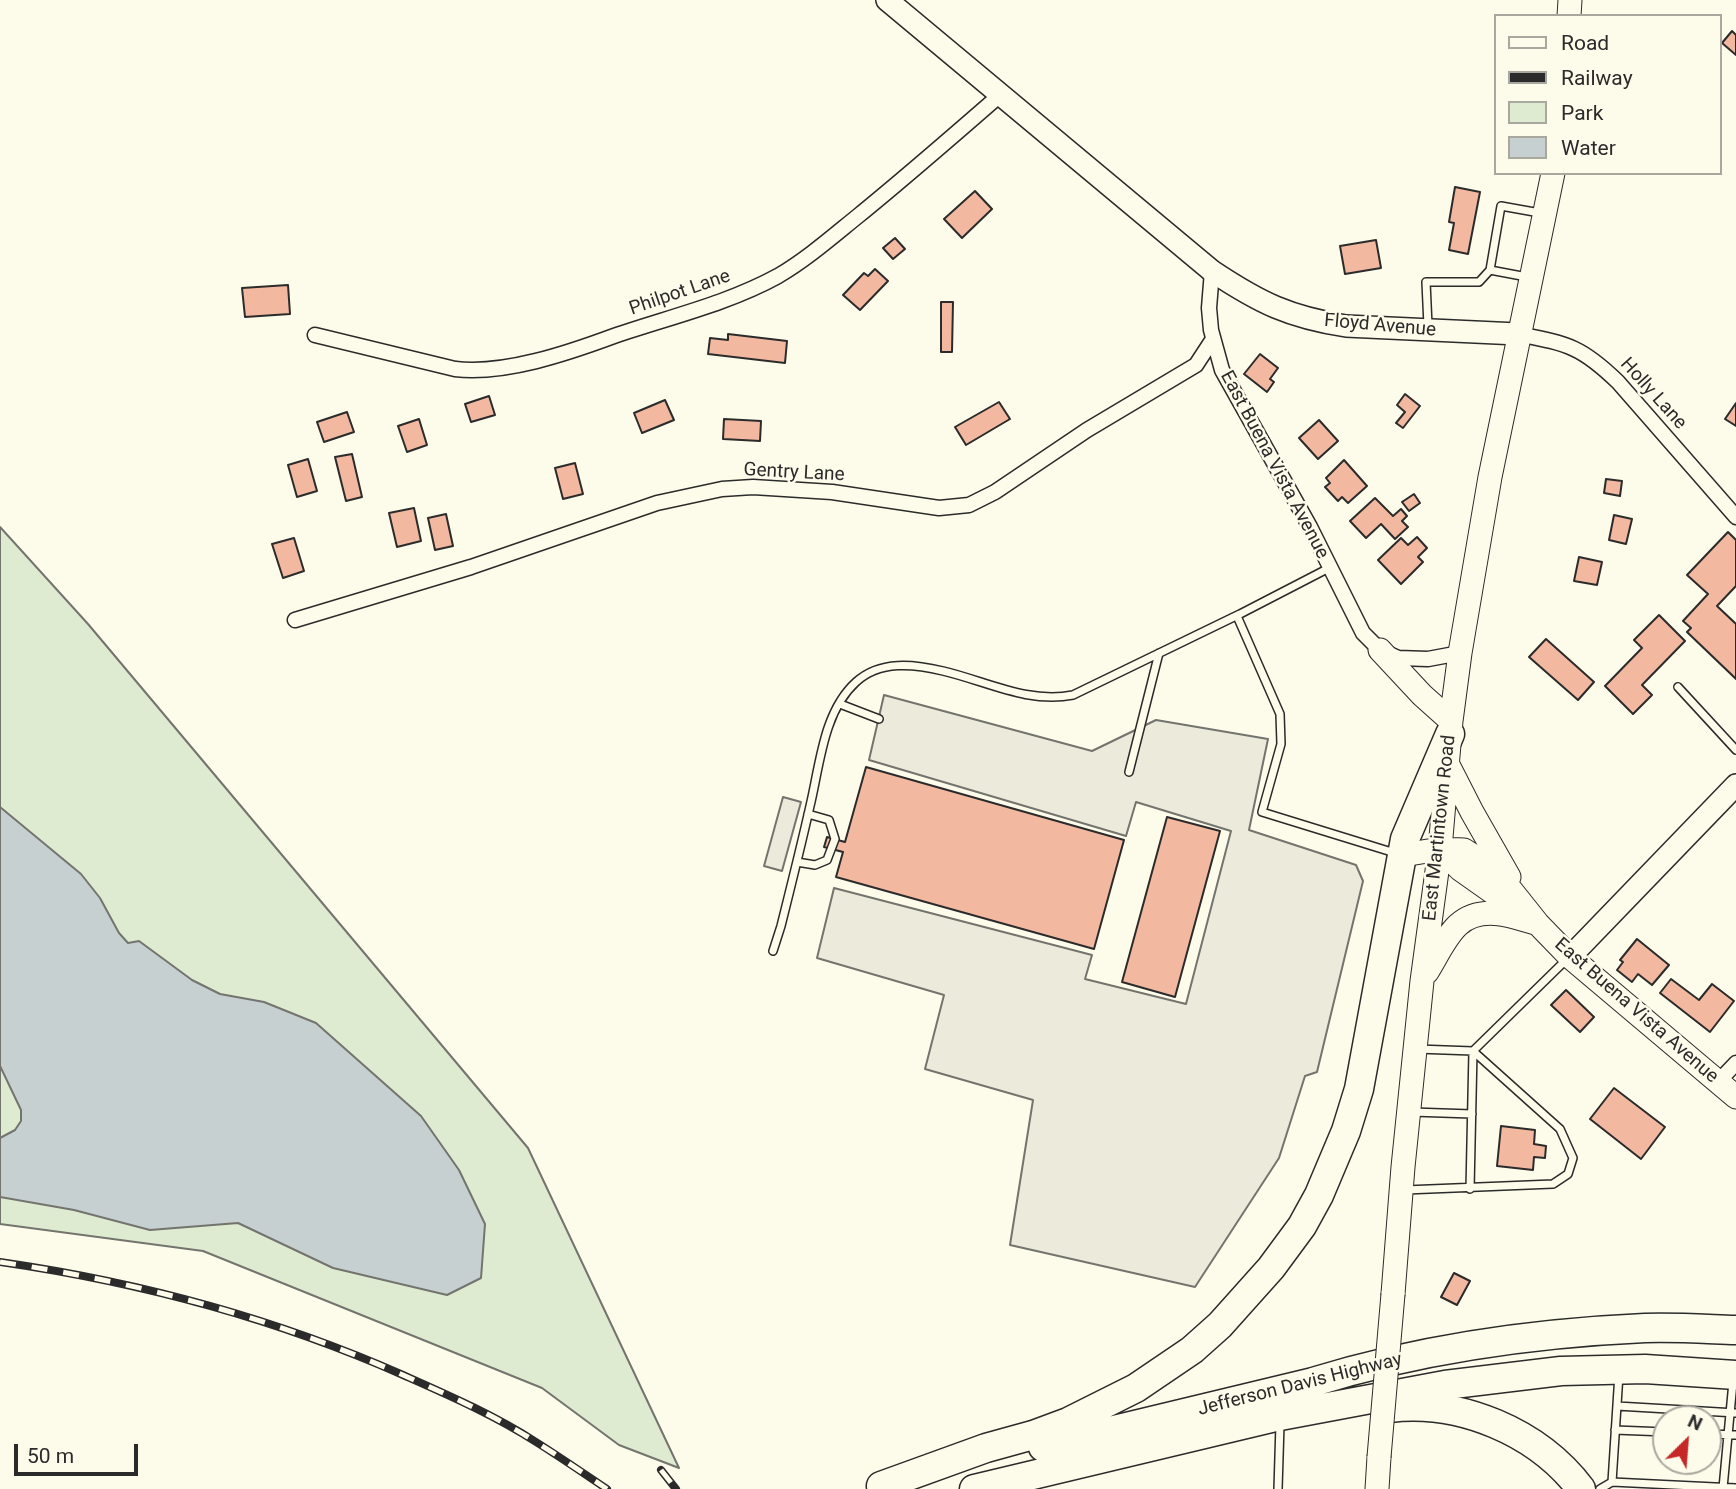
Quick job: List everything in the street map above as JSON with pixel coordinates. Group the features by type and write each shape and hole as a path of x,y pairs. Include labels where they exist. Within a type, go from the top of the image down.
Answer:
{"highway":[{"path":"876,1488 1056,1426 1136,1388 1192,1350 1229,1316 1271,1268 1302,1226 1319,1195 1346,1132 1359,1089 1405,839 1450,727"},
{"name":"Jefferson Davis Highway","path":"876,1488 1313,1382 1352,1370 1472,1346 1614,1330 1736,1330"},
{"name":"Jefferson Davis Highway","path":"974,1489 1284,1415 1503,1377 1561,1371 1619,1370 1734,1389"},
{"path":"1284,1415 1341,1415 1398,1407 1465,1413 1497,1424 1540,1448 1564,1469 1581,1489"}],"main road":[{"path":"887,0 1212,271"},
{"name":"East Martintown Road","path":"1377,1489 1408,1112 1440,849 1450,727 1490,477 1553,175"},
{"name":"Floyd Avenue","path":"1212,271 1261,302 1309,319 1346,326 1518,334"},
{"path":"1380,650 1450,727"},
{"path":"1447,763 1472,812 1538,924"},
{"path":"1570,957 1733,793"},
{"path":"1403,855 1440,849"},
{"name":"East Buena Vista Avenue","path":"1440,849 1464,850 1495,870 1538,924 1570,957 1736,1097"},
{"path":"1422,981 1456,926 1462,922 1499,913 1538,924"}],"street":[{"name":"Philpot Lane","path":"315,335 474,372 499,369 585,346 719,302 766,282 802,262 1000,95"},
{"name":"East Buena Vista Avenue","path":"1212,271 1209,308 1213,338 1222,370 1310,527 1363,634 1380,650"},
{"name":"Holly Lane","path":"1518,334 1567,344 1598,362 1736,517"},
{"name":"Gentry Lane","path":"295,620 471,567 657,503 699,493 753,487 791,488 939,508 969,505 995,492 1087,430 1196,365 1213,338"},
{"path":"1380,650 1398,658 1428,659 1460,653"},
{"path":"1718,1082 1736,1063"}],"lane":[{"path":"1428,330 1426,282 1479,282 1490,270 1501,206 1544,214"},
{"path":"1490,270 1530,278"},
{"path":"773,951 827,731 840,704 861,678 887,667 928,667 1030,696 1059,698 1086,690 1329,568"},
{"path":"1237,616 1280,714 1281,744 1262,812 1403,855"},
{"path":"1129,772 1158,653"},
{"path":"1678,687 1736,750"},
{"path":"840,704 879,719"},
{"path":"797,862 815,864 827,860 835,839 829,820 808,814"},
{"path":"1471,1188 1473,1051 1570,957"},
{"path":"1401,1190 1553,1184 1568,1174 1573,1158 1560,1129 1473,1051 1415,1049"},
{"path":"1408,1112 1472,1114"},
{"path":"1612,1482 1619,1370"},
{"path":"1723,1488 1732,1435 1734,1389"},
{"path":"1616,1406 1734,1412"},
{"path":"1278,1489 1284,1415"},
{"path":"1615,1430 1652,1431"},
{"path":"1600,1489 1612,1482 1736,1488"}],"green space":[{"path":"0,527 88,624 528,1148 679,1468 619,1445 542,1388 203,1251 0,1224"}],"shaded area":[{"path":"884,695 1092,751 1156,720 1268,739 1249,830 1356,865 1363,881 1317,1072 1305,1076 1279,1158 1195,1287 1010,1245 1033,1100 925,1069 944,995 817,958 834,888 1092,955 1085,979 1186,1004 1231,831 1136,802 1126,836 869,760"},
{"path":"783,797 801,802 782,871 764,866"}],"water":[{"path":"0,807 81,874 100,898 119,933 128,943 139,941 192,980 220,994 264,1002 316,1023 421,1116 459,1170 485,1224 481,1278 447,1295 333,1268 238,1223 150,1230 74,1210 0,1197 0,1138 15,1130 21,1121 21,1110 0,1066"}],"building":[{"path":"1732,31 1736,35 1736,55 1722,43"},
{"path":"1455,187 1480,192 1468,254 1449,250 1454,223 1449,222"},
{"path":"975,191 992,209 962,238 944,219"},
{"path":"895,238 905,249 893,259 883,248"},
{"path":"1376,240 1381,268 1345,274 1340,246"},
{"path":"875,269 888,281 860,310 843,295 864,273 868,276"},
{"path":"288,285 290,314 245,317 242,288"},
{"path":"941,302 953,302 952,352 941,352"},
{"path":"728,334 787,341 785,363 708,354 710,338 728,340"},
{"path":"1260,354 1278,368 1270,379 1274,382 1267,392 1244,374"},
{"path":"1405,394 1420,406 1403,428 1396,423 1405,412 1397,405"},
{"path":"489,396 495,415 471,422 465,404"},
{"path":"665,400 674,420 642,433 634,413"},
{"path":"999,402 1010,419 966,445 955,427"},
{"path":"1736,403 1736,426 1725,419"},
{"path":"347,412 354,432 324,442 317,422"},
{"path":"419,419 427,445 407,452 398,426"},
{"path":"724,419 761,421 760,441 723,439"},
{"path":"1319,420 1338,441 1318,459 1299,438"},
{"path":"352,454 362,497 346,501 335,457"},
{"path":"308,459 317,491 297,497 288,465"},
{"path":"1344,460 1367,486 1348,503 1342,497 1338,501 1325,487 1330,483 1326,478"},
{"path":"575,463 583,494 563,499 555,468"},
{"path":"1606,479 1622,481 1620,496 1604,493"},
{"path":"1414,494 1420,503 1409,511 1402,502"},
{"path":"1375,498 1393,516 1401,509 1407,516 1402,521 1408,527 1395,539 1381,524 1366,538 1350,521"},
{"path":"414,508 421,541 397,547 389,513"},
{"path":"446,514 453,546 435,550 428,518"},
{"path":"1614,515 1632,519 1626,544 1609,540"},
{"path":"1728,532 1736,540 1736,586 1717,606 1736,624 1736,679 1687,632 1691,628 1683,621 1708,594 1687,575"},
{"path":"1417,537 1427,548 1418,557 1423,562 1401,584 1378,560 1401,538 1408,545"},
{"path":"294,538 304,571 283,578 272,544"},
{"path":"1579,557 1602,562 1597,585 1574,581"},
{"path":"1659,615 1685,641 1642,685 1652,695 1633,714 1605,686 1642,648 1634,640"},
{"path":"1546,639 1594,682 1578,700 1529,657"},
{"path":"866,767 1124,840 1094,949 836,877 843,852 824,847 827,837 845,842"},
{"path":"1167,817 1220,831 1175,997 1122,982"},
{"path":"1637,939 1669,965 1652,985 1638,974 1632,982 1617,970 1623,962 1620,960"},
{"path":"1671,979 1699,1000 1712,984 1734,1001 1710,1032 1660,993"},
{"path":"1566,990 1594,1017 1580,1032 1551,1005"},
{"path":"1614,1088 1665,1127 1641,1159 1590,1119"},
{"path":"1501,1126 1535,1130 1534,1144 1546,1146 1545,1158 1534,1157 1533,1170 1497,1166"},
{"path":"1454,1273 1470,1281 1457,1305 1441,1297"}],"railway":[{"path":"0,1262 155,1292 255,1319 305,1336 403,1375 487,1414 520,1432 607,1489"},
{"path":"661,1470 676,1489"}]}
